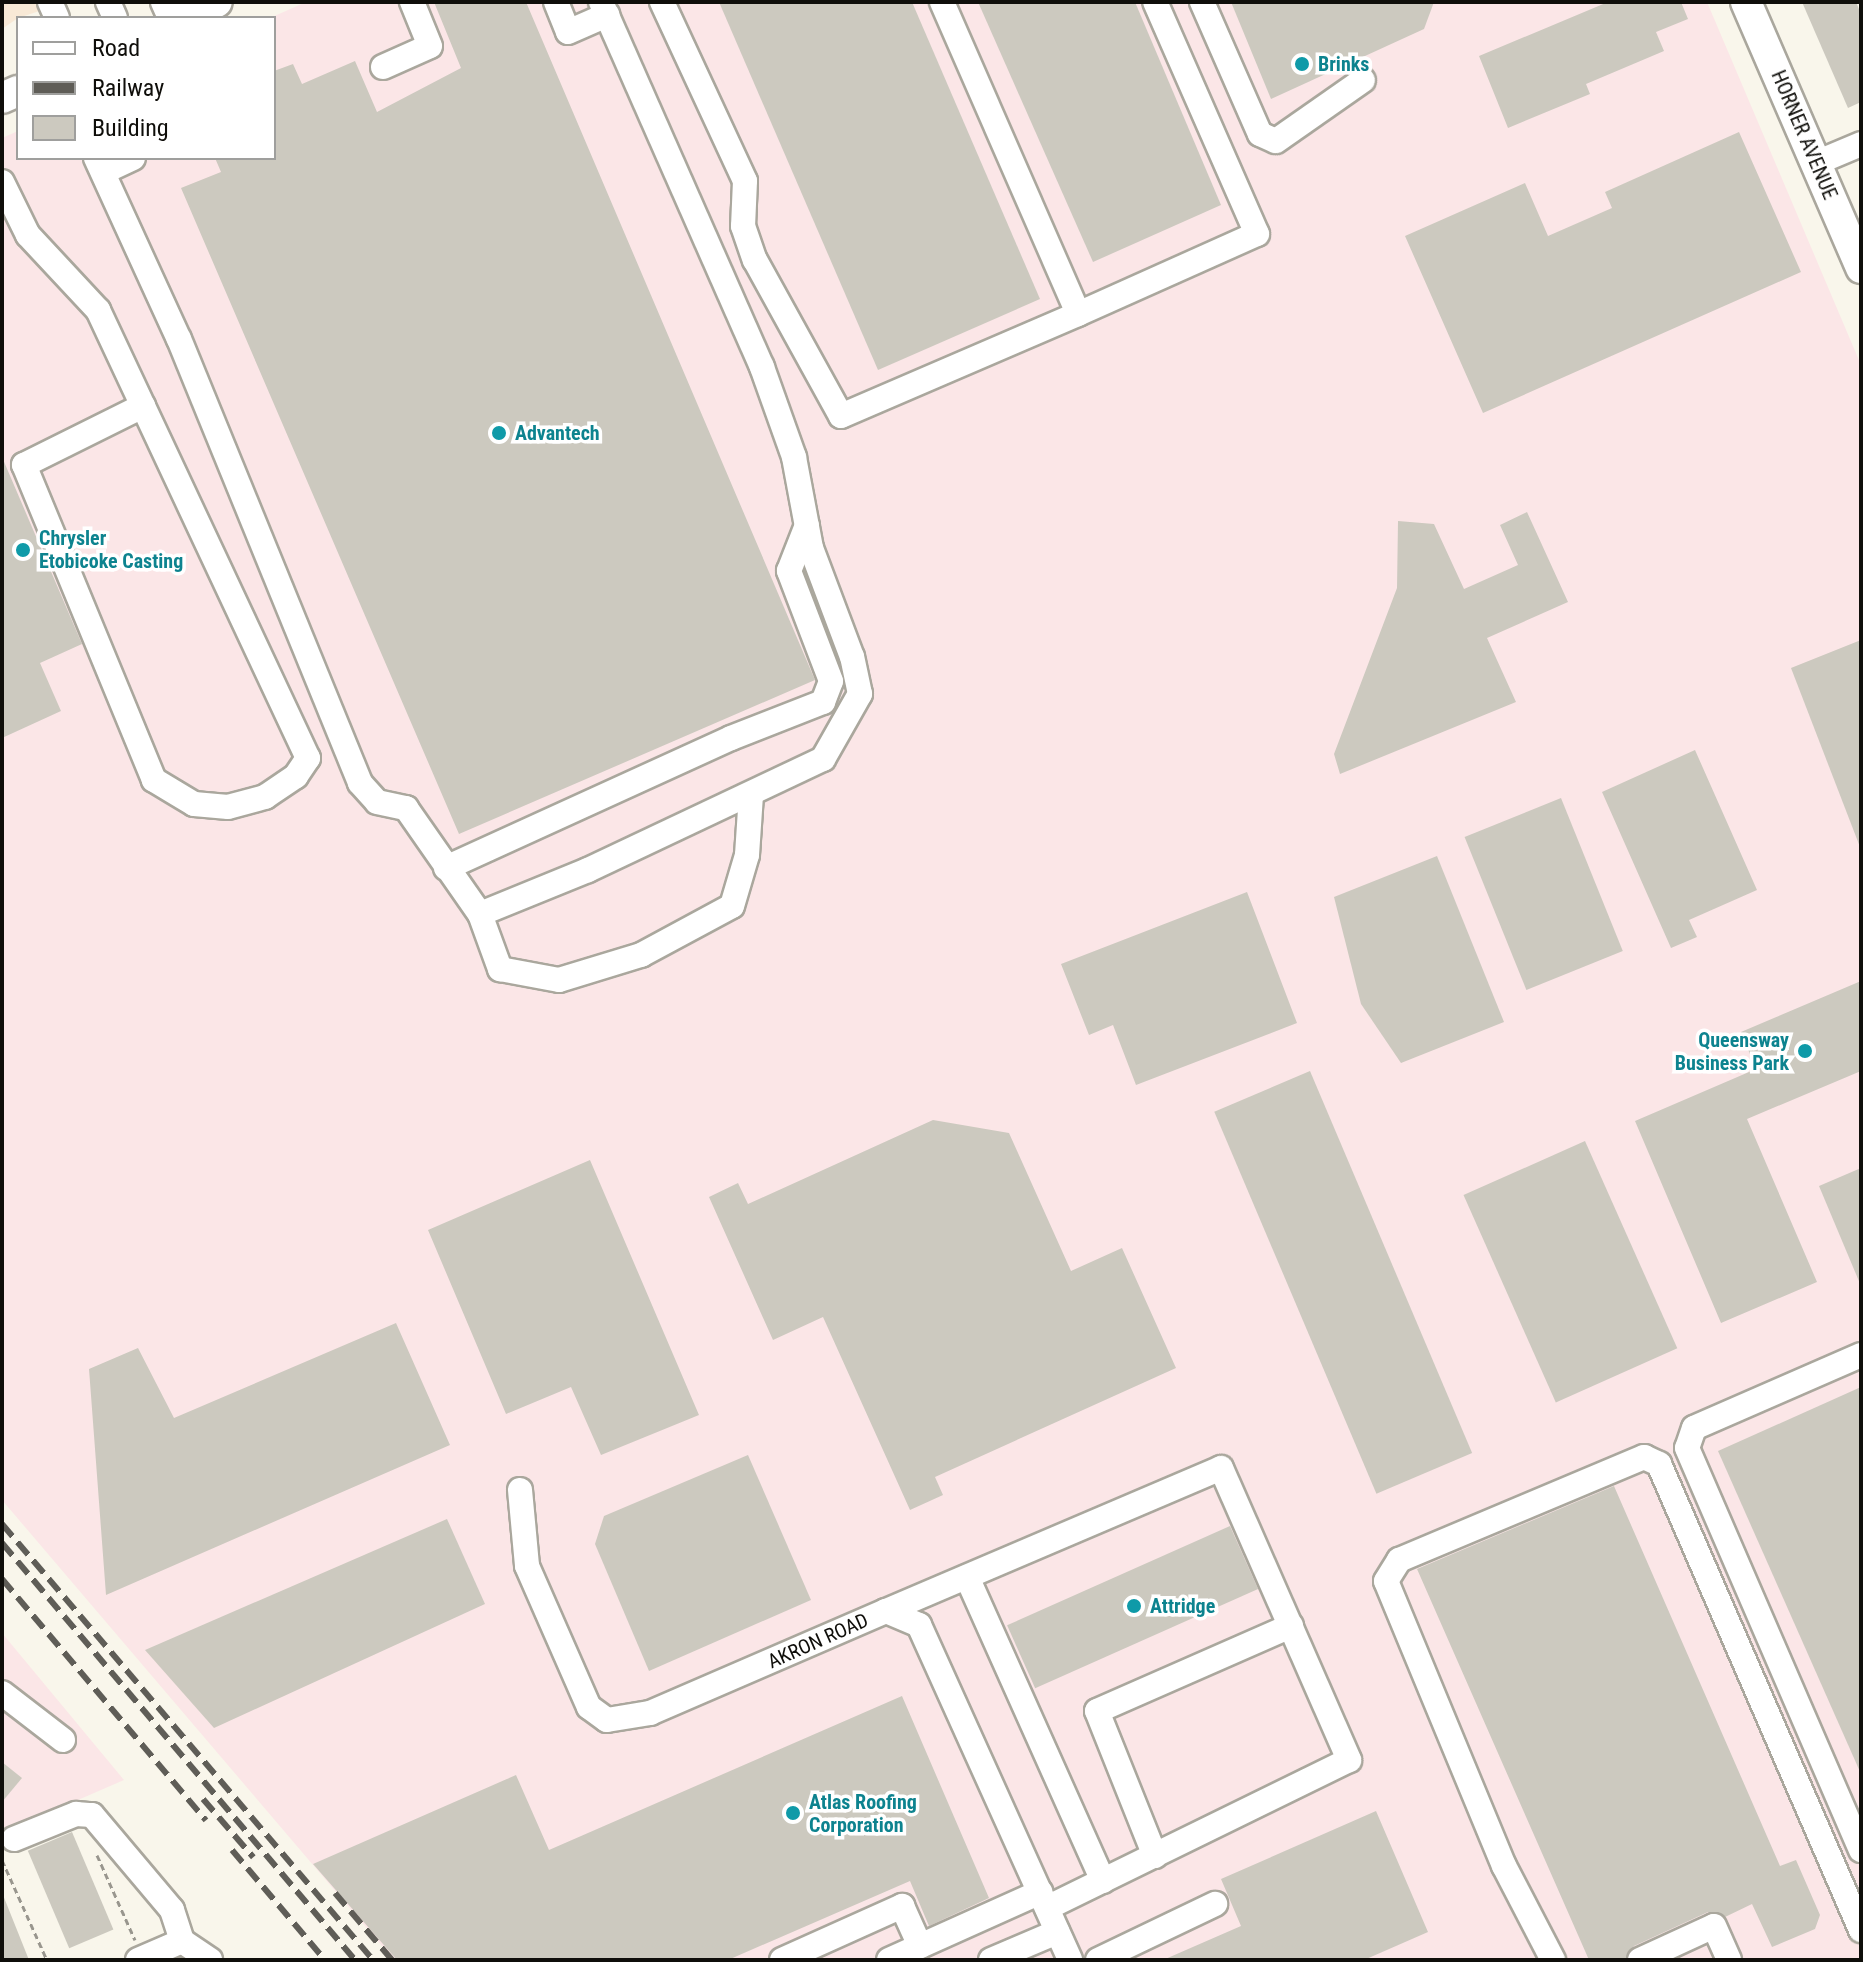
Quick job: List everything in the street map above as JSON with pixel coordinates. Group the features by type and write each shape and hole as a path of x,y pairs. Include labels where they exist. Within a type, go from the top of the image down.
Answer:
{"main road":[{"path":"186,16 217,2"},
{"name":"HORNER AVENUE","path":"1746,2 1861,268"}],"street":[{"path":"383,67 430,46 412,2"},
{"path":"480,914 823,759 860,694 807,525 794,457 762,367 604,9 568,32 556,2"},
{"path":"662,2 745,181 743,226 755,260 841,416 1257,234 1155,2"},
{"path":"942,2 1078,314"},
{"path":"1202,2 1260,134 1276,141 1363,80"},
{"path":"1816,163 1861,144"},
{"path":"123,160 99,165 179,339 360,783 377,802 406,808 480,914 500,969 559,980 641,955 732,906 747,855 751,794"},
{"path":"2,182 8,207 28,235 98,310 143,406 308,758 296,776 265,797 228,807 194,804 154,780 24,465 143,406"},
{"path":"446,868 731,738 823,702 831,681 789,571 807,525"},
{"path":"1861,1355 1694,1428 1687,1448 1861,1850"},
{"path":"1553,1960 1504,1866 1386,1581 1399,1560 1644,1457 1659,1464 1861,1930"},
{"path":"886,1611 1221,1468 1349,1760 1103,1881 1043,1900 889,1960"},
{"name":"AKRON ROAD","path":"520,1490 527,1566 589,1707 607,1720 650,1713 886,1611 919,1625 938,1658 1070,1960"},
{"path":"967,1577 1103,1881"},
{"path":"1155,1856 1097,1711 1291,1626"},
{"path":"2,1693 63,1740"},
{"path":"8,1850 78,1813 95,1818 172,1910 182,1941 210,1960"},
{"path":"1098,1960 1215,1904"},
{"path":"782,1960 902,1906 920,1946"},
{"path":"1640,1960 1714,1926 1729,1960"},
{"path":"991,1960 1057,1932"},
{"path":"140,1959 182,1941"}],"path":[{"path":"78,1813 140,1959"},
{"path":"8,1850 47,1960"}],"shaded area":[{"path":"2,2 67,2 16,16 16,19 2,29"},
{"path":"306,2 1707,2 1861,365 1861,1960 394,1960 2,1500 2,138 16,132 16,160 276,160 274,16"},
{"path":"2,1633 124,1780 2,1833"}],"building":[{"name":"Advantech","path":"434,2 526,2 815,680 459,834 181,188 221,172 216,160 276,160 276,70 293,64 302,84 355,61 377,112 461,68"},
{"path":"719,2 912,2 1040,299 878,370"},
{"path":"978,2 1135,2 1221,205 1093,262"},
{"name":"Brinks","path":"1231,2 1434,2 1424,29 1271,99"},
{"path":"1608,2 1681,2 1688,19 1656,32 1664,51 1586,84 1590,94 1508,128 1479,56"},
{"path":"1802,2 1856,2 1861,14 1861,102 1848,108"},
{"path":"1739,132 1801,272 1483,413 1405,236 1525,183 1548,236 1612,208 1605,192"},
{"name":"Chrysler Etobicoke Casting","path":"2,457 82,644 40,663 61,711 2,738"},
{"path":"1527,512 1568,602 1487,638 1516,702 1340,774 1334,754 1397,588 1398,521 1434,524 1464,589 1518,565 1500,525"},
{"path":"1861,640 1861,846 1860,847 1791,668"},
{"path":"1695,750 1757,890 1689,920 1697,937 1671,948 1602,792"},
{"path":"1561,798 1623,951 1526,990 1465,837"},
{"path":"1437,856 1504,1022 1401,1063 1361,1004 1334,897"},
{"path":"1247,892 1297,1023 1136,1085 1113,1025 1089,1035 1061,964"},
{"path":"1861,981 1861,1071 1747,1119 1817,1282 1721,1323 1635,1121 1756,1069 1741,1032"},
{"path":"1310,1071 1472,1453 1376,1494 1214,1112"},
{"path":"933,1120 1009,1133 1071,1271 1122,1248 1176,1368 935,1477 943,1495 910,1510 823,1317 773,1340 709,1197 738,1183 748,1204"},
{"path":"1585,1141 1677,1348 1556,1402 1463,1195"},
{"path":"590,1160 699,1415 601,1455 571,1387 506,1414 428,1230"},
{"path":"1861,1168 1861,1286 1819,1186"},
{"path":"396,1323 450,1445 106,1595 89,1369 138,1348 174,1418"},
{"path":"1861,1387 1861,1774 1718,1451"},
{"path":"748,1455 811,1600 649,1671 595,1544 604,1516"},
{"path":"1614,1486 1780,1866 1796,1860 1820,1915 1815,1929 1772,1947 1752,1904 1725,1917 1708,1912 1634,1946 1625,1960 1589,1960 1417,1569"},
{"path":"447,1519 485,1604 214,1728 145,1650"},
{"name":"Attridge","path":"1230,1526 1258,1589 1035,1688 1007,1625"},
{"name":"Atlas Roofing Corporation","path":"902,1696 989,1898 929,1926 910,1881 728,1960 397,1960 313,1864 516,1775 549,1850"},
{"path":"2,1762 22,1778 2,1802"},
{"path":"1376,1811 1428,1932 1364,1960 1163,1960 1241,1926 1221,1879"},
{"path":"72,1832 113,1930 69,1948 28,1851"},
{"path":"3,1895 29,1960 2,1960"}],"railway":[{"path":"2,1524 373,1960"},
{"path":"2,1543 355,1960"},
{"path":"2,1579 206,1820"},
{"path":"203,1799 253,1857"},
{"path":"232,1850 325,1960"},
{"path":"335,1893 392,1960"}],"place":[{"name":"Brinks","path":"1302,64"},
{"name":"Advantech","path":"499,433"},
{"name":"Chrysler Etobicoke Casting","path":"23,550"},
{"name":"Queensway Business Park","path":"1805,1051"},
{"name":"Attridge","path":"1134,1606"},
{"name":"Atlas Roofing Corporation","path":"793,1813"}]}
